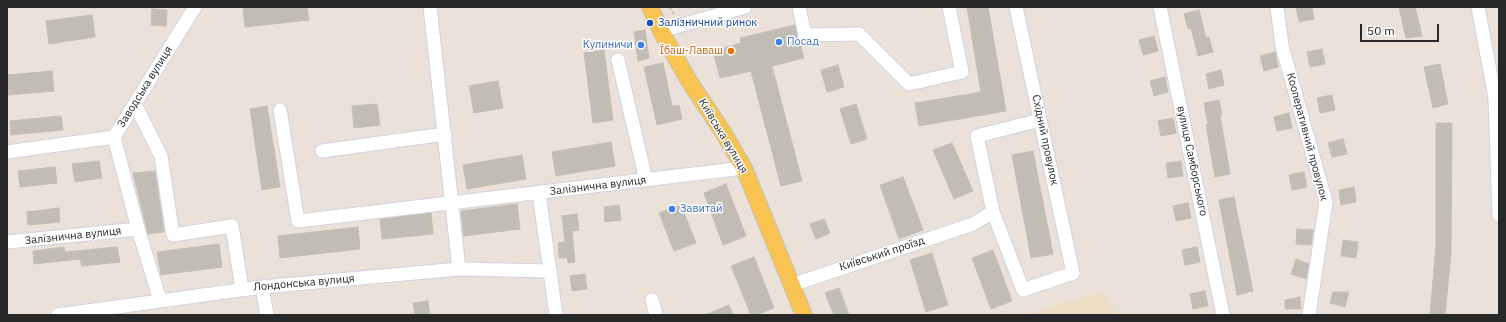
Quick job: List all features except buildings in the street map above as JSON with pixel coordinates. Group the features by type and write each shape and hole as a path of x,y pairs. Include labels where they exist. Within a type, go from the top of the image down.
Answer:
{"main road":[{"name":"Київська вулиця","path":"650,7 661,31 689,81 724,132 744,168 804,315"}],"street":[{"name":"Заводська вулиця","path":"7,152 114,137 195,7"},
{"path":"430,7 459,269"},
{"path":"661,31 745,7"},
{"path":"799,7 805,35 859,34 909,84 962,72 949,7"},
{"name":"Східний провулок","path":"992,212 1023,290 1074,273 1016,7"},
{"name":"вулиця Самборського","path":"1160,7 1223,315"},
{"name":"Кооперативний провулок","path":"1277,7 1282,46 1326,202 1309,315"},
{"path":"1478,7 1497,111 1499,215"},
{"path":"618,60 646,180"},
{"path":"135,104 161,156 173,235 232,226 242,289"},
{"name":"Залізнична вулиця","path":"280,110 298,221 453,204 744,168"},
{"path":"992,212 977,136 1040,120"},
{"path":"322,151 445,134"},
{"path":"114,137 138,229 160,300"},
{"path":"539,193 556,315"},
{"name":"Київський проїзд","path":"792,285 973,224 992,212"},
{"name":"Залізнична вулиця","path":"7,242 138,229"},
{"name":"Лондонська вулиця","path":"58,315 262,286 459,269 550,271"},
{"path":"262,286 266,315"},
{"path":"652,300 656,315"}],"shaded area":[{"path":"1100,292 1120,315 1023,315"}],"place":[{"name":"Залізничний ринок","path":"650,23"},
{"name":"Посад","path":"779,42"},
{"name":"Кулиничи","path":"641,45"},
{"name":"Їбаш-Лаваш","path":"731,51"},
{"name":"Завитай","path":"672,209"}]}
